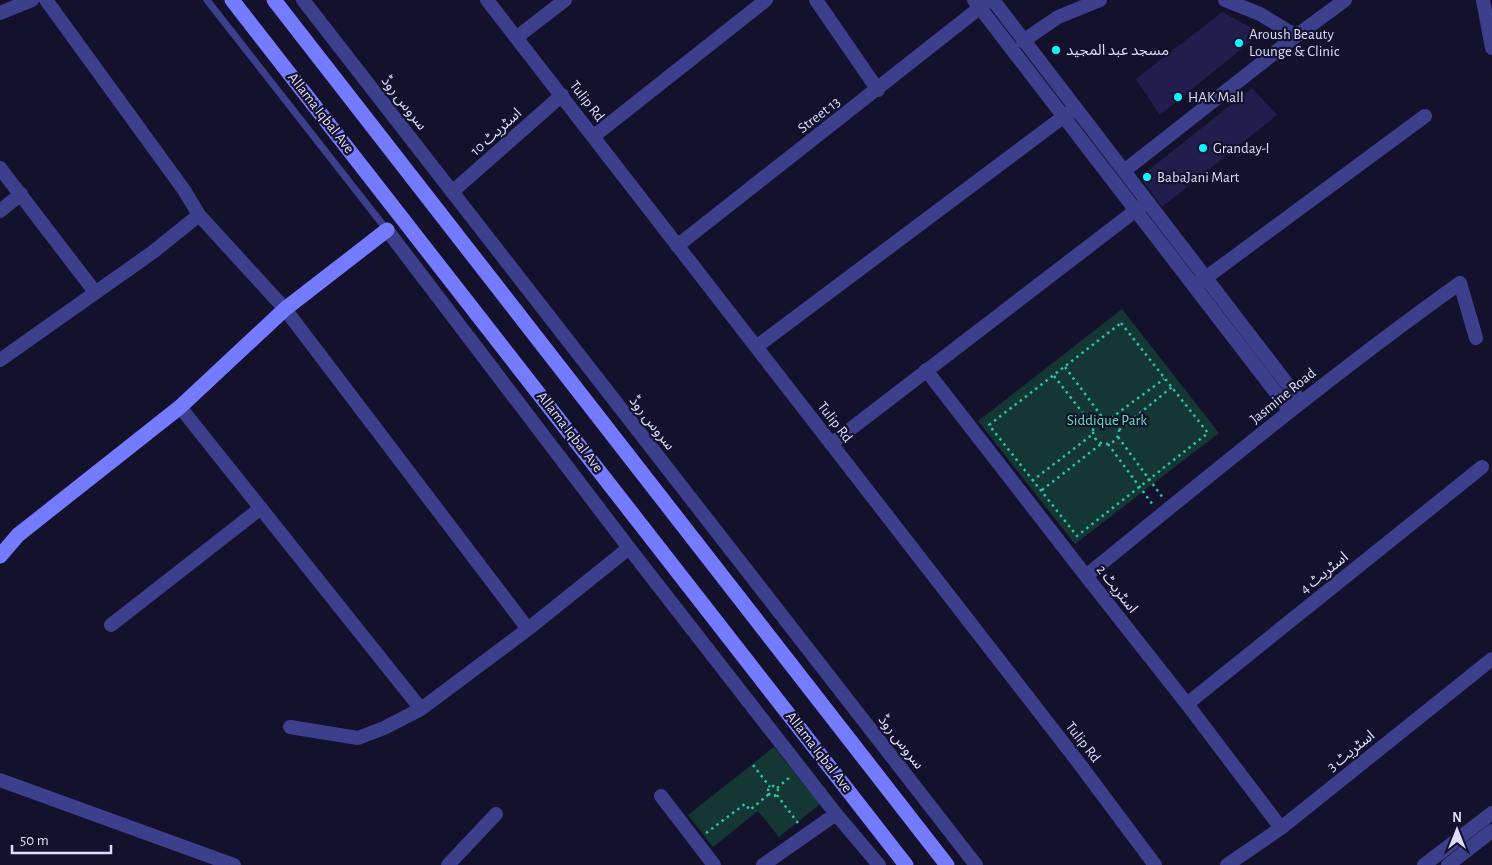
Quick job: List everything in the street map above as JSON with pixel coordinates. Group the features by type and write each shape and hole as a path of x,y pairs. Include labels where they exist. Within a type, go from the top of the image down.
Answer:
{"main road":[{"name":"Allama Iqbal Ave","path":"232,0 906,865"},
{"name":"Allama Iqbal Ave","path":"274,0 947,865"},
{"path":"0,556 18,535 180,407 284,309 387,230"}],"street":[{"path":"0,13 32,0"},
{"path":"46,0 184,190 199,215 284,309 528,628"},
{"name":"سروس روڈ","path":"303,0 976,865"},
{"name":"Tulip Rd","path":"487,0 1075,758 1155,865"},
{"path":"517,37 565,0"},
{"path":"594,136 766,0"},
{"path":"816,0 878,90"},
{"path":"1023,41 1058,17 1100,0"},
{"path":"1225,0 1260,14 1296,36"},
{"path":"1124,171 1296,36 1345,0"},
{"path":"1483,0 1492,48"},
{"path":"984,2 1023,41 1069,112 1124,171 1142,206"},
{"path":"984,2 1201,281 1295,406"},
{"name":"Street 13","path":"677,246 878,90 984,2"},
{"name":"اسٹریٹ 10","path":"452,192 562,95"},
{"path":"756,348 1069,112"},
{"path":"1201,281 1425,116"},
{"path":"0,168 95,292"},
{"path":"0,212 21,194"},
{"path":"831,444 1142,206"},
{"path":"0,360 153,252 199,215"},
{"path":"387,230 629,548 836,814 879,865"},
{"name":"Jasmine Road","path":"1086,576 1295,406 1385,336 1460,282 1476,338"},
{"name":"اسٹریٹ 2","path":"926,370 1187,704 1281,828"},
{"path":"180,407 421,709"},
{"name":"اسٹریٹ 4","path":"1187,704 1482,467"},
{"path":"111,625 261,508"},
{"path":"290,727 358,738 384,728 421,709 629,548"},
{"name":"اسٹریٹ 3","path":"1227,865 1281,828 1492,659"},
{"path":"0,780 234,865"},
{"path":"661,796 714,865"},
{"path":"1424,865 1492,813"},
{"path":"448,865 496,814"},
{"path":"762,865 836,814"},
{"path":"1439,853 1449,865 1492,831"}],"lane":[{"path":"207,0 387,230"}],"path":[{"path":"1121,323 1208,433 1077,536 989,425 1064,367 1121,323"},
{"path":"1064,367 1103,418"},
{"path":"1054,376 1093,426 1093,434 1101,444"},
{"path":"1093,426 1099,419 1111,418 1164,379"},
{"path":"1119,430 1172,387"},
{"path":"1111,418 1119,430 1118,437 1150,480 1165,512"},
{"path":"1024,495 1033,480 1093,434"},
{"path":"1024,495 1041,491 1101,444 1108,444 1118,437"},
{"path":"1108,444 1140,487 1165,512"},
{"path":"753,765 770,787"},
{"path":"801,768 778,788 777,794 807,835"},
{"path":"770,787 778,788"},
{"path":"769,794 768,789 770,787"},
{"path":"769,794 772,796 777,794"},
{"path":"696,841 745,804 750,810 769,794"}],"green space":[{"name":"Siddique Park","path":"1122,309 1219,433 1075,544 978,421"},
{"path":"774,747 820,804 779,837 758,811 713,847 688,815"}],"building":[{"path":"1222,12 1261,33 1160,115 1136,79"},
{"path":"1252,88 1277,115 1162,207 1140,177"}],"place":[{"name":"Aroush Beauty Lounge & Clinic","path":"1239,43"},
{"name":"مسجد عبد المجید","path":"1056,50"},
{"name":"HAK Mall","path":"1178,97"},
{"name":"Granday-I","path":"1203,148"},
{"name":"BabaJani Mart","path":"1147,177"}]}
